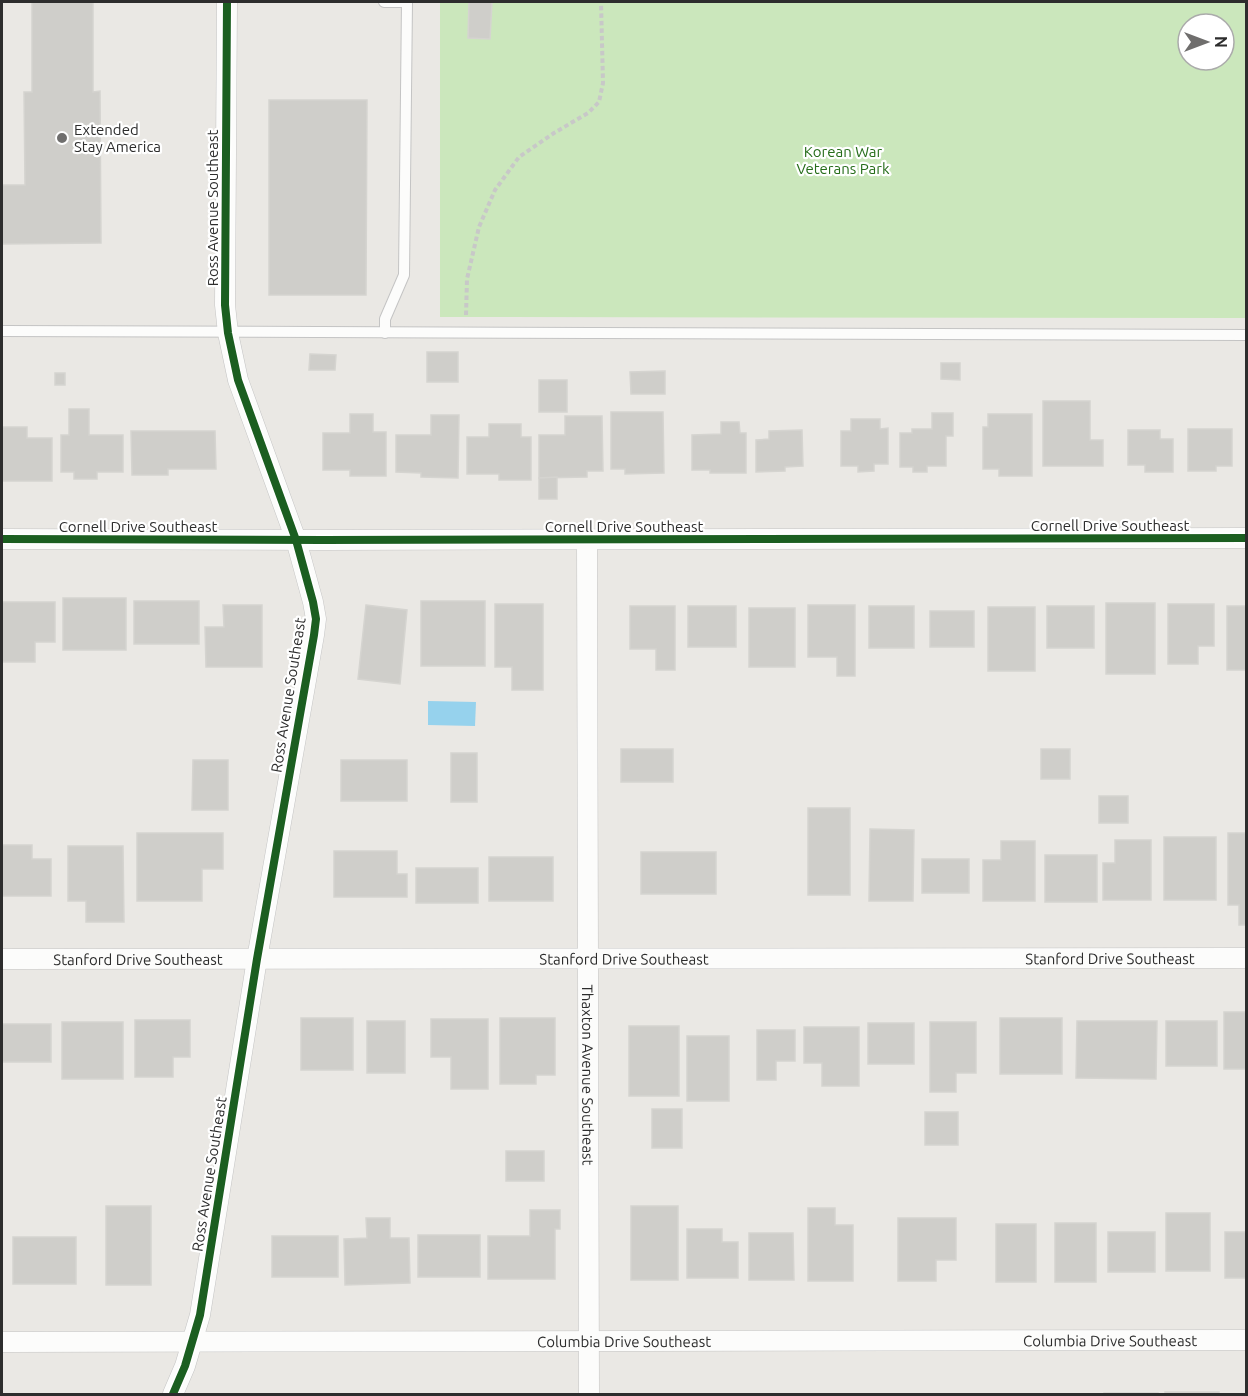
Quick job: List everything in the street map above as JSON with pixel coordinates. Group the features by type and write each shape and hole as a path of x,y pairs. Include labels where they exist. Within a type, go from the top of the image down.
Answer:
{"street":[{"name":"Ross Avenue Southeast","path":"173,1395 185,1366 200,1315 257,959 316,619 296,540 238,380 228,333 225,305 227,2"},
{"name":"Cornell Drive Southeast","path":"2,539 1246,538"},
{"name":"Thaxton Avenue Southeast","path":"586,539 589,1395"},
{"name":"Stanford Drive Southeast","path":"2,959 1246,958"},
{"name":"Columbia Drive Southeast","path":"2,1342 1246,1340"}],"lane":[{"path":"384,2 407,2 404,275 385,319 385,333"},
{"path":"2,332 1246,335"}],"path":[{"path":"465,333 467,279 478,227 495,190 519,157 588,113 599,102 603,83 601,2"}],"green space":[{"name":"Korean War Veterans Park","path":"440,2 1246,2 1246,318 440,317"}],"water":[{"path":"428,701 476,702 475,726 428,725"}],"building":[{"name":"Extended Stay America","path":"32,2 93,2 93,92 100,91 101,243 2,244 2,185 25,185 24,92 32,92"},
{"path":"469,2 492,2 490,39 468,38"},
{"path":"269,100 367,100 366,295 269,295"},
{"path":"427,352 458,352 458,382 427,382"},
{"path":"310,354 336,355 335,370 309,370"},
{"path":"941,363 960,363 960,380 941,379"},
{"path":"665,371 665,394 631,394 630,372"},
{"path":"55,373 65,373 65,385 55,385"},
{"path":"539,380 567,380 567,412 539,412"},
{"path":"1043,401 1090,401 1090,440 1103,440 1103,466 1043,466"},
{"path":"69,409 89,409 89,435 123,435 123,472 97,472 97,479 74,479 74,472 61,472 61,435 69,435"},
{"path":"611,412 663,412 664,473 625,474 625,469 611,469"},
{"path":"932,413 953,413 953,436 946,436 946,466 927,466 927,472 913,472 913,467 900,467 900,433 912,433 912,429 932,429"},
{"path":"350,414 373,414 373,432 386,432 386,476 350,476 350,470 323,470 323,433 350,433"},
{"path":"988,414 1032,414 1032,476 999,476 999,469 983,469 983,427 988,427"},
{"path":"431,415 459,415 458,478 421,477 421,473 396,472 396,435 431,435"},
{"path":"565,416 602,416 603,471 587,471 587,477 539,478 539,435 565,435"},
{"path":"851,419 880,419 880,429 888,428 888,464 874,464 874,471 858,472 858,466 841,466 841,431 851,431"},
{"path":"721,422 739,422 740,433 746,433 746,473 710,473 710,470 692,470 692,435 721,434"},
{"path":"489,424 521,424 521,437 531,437 531,480 499,480 499,474 467,474 467,437 489,437"},
{"path":"2,427 27,427 27,438 52,438 52,481 2,481"},
{"path":"1188,429 1232,429 1232,466 1216,466 1216,471 1188,471"},
{"path":"802,430 803,466 785,467 785,471 756,472 756,440 769,439 769,431"},
{"path":"1128,430 1160,430 1160,439 1173,439 1173,472 1145,472 1145,465 1128,465"},
{"path":"131,431 215,431 216,469 168,469 168,475 132,475"},
{"path":"557,477 557,499 539,499 539,478"},
{"path":"63,598 126,598 126,650 63,650"},
{"path":"134,601 199,601 199,644 134,644"},
{"path":"421,601 485,601 485,666 421,666"},
{"path":"2,602 55,602 55,642 35,642 35,662 2,662"},
{"path":"1106,603 1155,603 1155,674 1106,674"},
{"path":"495,604 543,604 543,690 512,690 512,667 495,667"},
{"path":"1168,604 1214,604 1214,646 1198,646 1198,664 1168,664"},
{"path":"223,605 262,605 262,667 206,667 205,627 224,627"},
{"path":"366,605 407,610 400,684 358,679"},
{"path":"808,605 855,605 855,676 837,676 837,657 808,657"},
{"path":"630,606 675,606 675,670 656,670 656,649 630,649"},
{"path":"688,606 736,606 736,647 688,647"},
{"path":"869,606 914,606 914,648 869,648"},
{"path":"1047,606 1094,606 1094,648 1047,648"},
{"path":"1227,606 1246,606 1246,670 1227,670"},
{"path":"988,607 1035,607 1035,671 988,671"},
{"path":"749,608 795,608 795,667 749,667"},
{"path":"930,611 974,611 974,647 930,647"},
{"path":"621,749 673,749 673,782 621,782"},
{"path":"1041,749 1070,749 1070,779 1041,779"},
{"path":"451,753 477,753 477,802 451,802"},
{"path":"193,760 228,760 228,810 192,810"},
{"path":"341,760 407,760 407,801 341,801"},
{"path":"1099,796 1128,796 1128,823 1099,823"},
{"path":"808,808 850,808 850,895 808,895"},
{"path":"870,829 914,830 913,901 869,901"},
{"path":"137,833 223,833 223,869 202,869 202,901 137,901"},
{"path":"1228,833 1246,833 1246,925 1239,925 1239,905 1228,905"},
{"path":"1164,837 1216,837 1216,900 1164,900"},
{"path":"1115,840 1151,840 1151,900 1103,900 1103,863 1115,863"},
{"path":"1001,841 1035,841 1035,901 983,901 983,860 1001,860"},
{"path":"2,845 32,845 32,859 51,859 51,896 2,896"},
{"path":"68,846 123,846 124,922 86,922 86,901 68,901"},
{"path":"334,851 397,851 397,874 407,874 407,897 334,897"},
{"path":"641,852 716,852 716,894 641,894"},
{"path":"1045,855 1097,855 1097,902 1045,902"},
{"path":"489,857 553,857 553,901 489,901"},
{"path":"922,859 969,859 969,893 922,893"},
{"path":"416,868 478,868 478,903 416,903"},
{"path":"1224,1012 1246,1012 1246,1069 1224,1069"},
{"path":"301,1018 353,1018 353,1070 301,1070"},
{"path":"500,1018 555,1018 555,1075 536,1075 536,1084 500,1084"},
{"path":"1000,1018 1062,1018 1062,1074 1000,1074"},
{"path":"431,1019 488,1019 488,1089 451,1089 451,1057 431,1057"},
{"path":"135,1020 190,1020 190,1057 173,1057 173,1077 135,1077"},
{"path":"367,1021 405,1021 405,1073 367,1073"},
{"path":"1077,1021 1157,1021 1156,1079 1076,1078"},
{"path":"1166,1021 1217,1021 1217,1066 1166,1066"},
{"path":"62,1022 123,1022 123,1079 62,1079"},
{"path":"930,1022 976,1022 976,1073 956,1073 956,1092 930,1092"},
{"path":"868,1023 914,1023 914,1064 868,1064"},
{"path":"2,1024 51,1024 51,1062 2,1062"},
{"path":"629,1026 679,1026 679,1096 629,1096"},
{"path":"804,1027 859,1027 859,1086 822,1086 822,1063 804,1063"},
{"path":"757,1030 795,1030 795,1061 776,1061 776,1080 757,1080"},
{"path":"687,1036 729,1036 729,1101 687,1101"},
{"path":"652,1109 682,1109 682,1148 652,1148"},
{"path":"925,1112 958,1112 958,1145 925,1145"},
{"path":"506,1151 544,1151 544,1181 506,1181"},
{"path":"106,1206 151,1206 151,1285 106,1285"},
{"path":"631,1206 678,1206 678,1280 631,1280"},
{"path":"808,1208 835,1208 835,1225 853,1225 853,1281 808,1281"},
{"path":"530,1210 560,1210 560,1229 555,1229 555,1279 488,1279 488,1236 530,1236"},
{"path":"1166,1213 1210,1213 1210,1271 1166,1271"},
{"path":"366,1218 390,1218 390,1238 409,1238 410,1283 345,1285 344,1239 367,1238"},
{"path":"898,1218 956,1218 956,1260 936,1260 936,1281 898,1281"},
{"path":"1055,1223 1096,1223 1096,1282 1055,1282"},
{"path":"996,1224 1036,1224 1036,1282 996,1282"},
{"path":"687,1229 722,1229 722,1242 738,1242 738,1278 687,1278"},
{"path":"1108,1232 1155,1232 1155,1272 1108,1272"},
{"path":"1225,1232 1246,1232 1246,1278 1225,1278"},
{"path":"749,1233 793,1233 794,1280 749,1280"},
{"path":"418,1235 480,1235 480,1277 418,1277"},
{"path":"272,1236 338,1236 338,1277 272,1277"},
{"path":"13,1237 76,1237 76,1284 13,1284"},
{"path":"1165,1392 1219,1392 1219,1394 1165,1394"},
{"path":"1158,1393 1158,1394 1104,1394"}],"cycle path":[{"path":"173,1394 185,1366 200,1315 257,959 316,619 296,540 238,380 228,333 225,305 227,2"},
{"path":"2,539 1246,538"}],"place":[{"name":"Extended Stay America","path":"62,138"}]}
